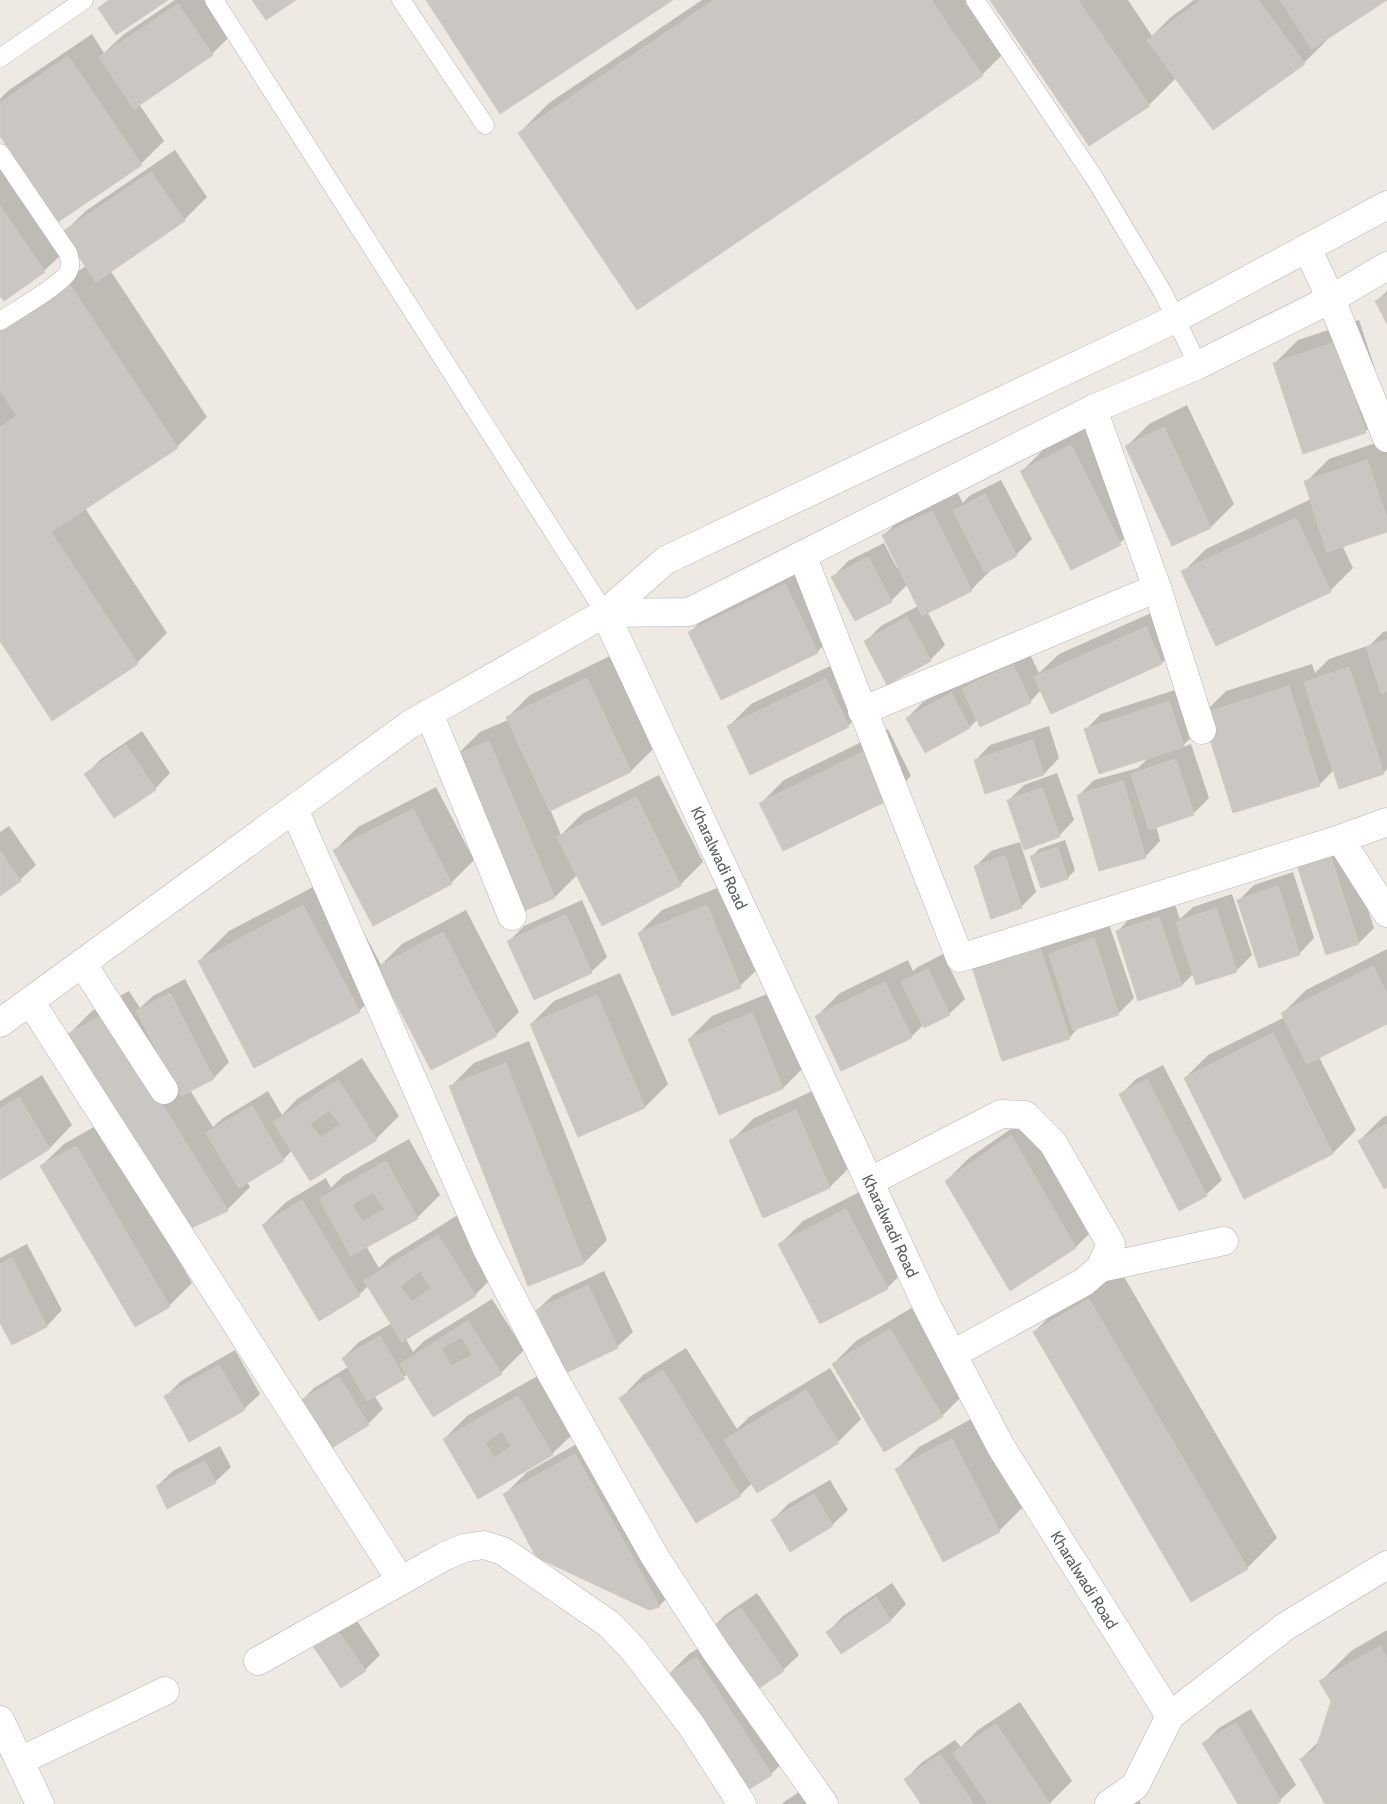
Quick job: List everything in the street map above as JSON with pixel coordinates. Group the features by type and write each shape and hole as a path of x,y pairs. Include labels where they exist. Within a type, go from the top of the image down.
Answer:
{"street":[{"path":"0,1023 409,725 605,613 666,560 1175,318 1387,205"},
{"path":"1307,248 1331,300 1387,438"},
{"path":"605,613 689,612 1093,409 1198,365 1331,300 1387,266"},
{"path":"1093,409 1157,588 1202,730"},
{"path":"802,555 960,958 1340,839 1387,822"},
{"path":"862,711 1157,588"},
{"name":"Kharalwadi Road","path":"605,613 928,1308 1000,1447 1170,1716"},
{"path":"429,713 512,916"},
{"path":"294,809 486,1247 550,1371 655,1557 715,1650 824,1804"},
{"path":"1340,839 1387,913"},
{"path":"82,963 164,1090"},
{"path":"30,1001 401,1581"},
{"path":"869,1182 1001,1114 1025,1115 1053,1143 1111,1244 1100,1268 1084,1282 953,1354"},
{"path":"1100,1268 1224,1241"},
{"path":"258,1661 445,1556 464,1548 484,1545 503,1551 609,1624 632,1649 691,1725 742,1804"},
{"path":"1109,1804 1141,1795 1170,1716 1286,1626 1387,1565"},
{"path":"20,1761 165,1691"},
{"path":"0,1720 40,1804"}],"lane":[{"path":"0,58 84,0"},
{"path":"214,0 605,613"},
{"path":"401,0 485,125"},
{"path":"974,0 1094,179 1162,291 1198,365"},
{"path":"0,153 68,253 71,263 67,274 58,283 0,321"}],"building":[{"path":"109,0 168,0 116,35 98,8"},
{"path":"252,0 296,0 266,20"},
{"path":"426,0 673,0 500,114"},
{"path":"714,0 931,0 983,76 637,310 518,133"},
{"path":"990,0 1078,0 1150,106 1089,146"},
{"path":"1201,0 1258,0 1305,64 1213,130 1147,40"},
{"path":"1280,0 1387,0 1312,49"},
{"path":"178,4 213,55 134,109 99,57"},
{"path":"68,56 142,165 58,222 0,136 0,103"},
{"path":"151,172 185,221 96,282 62,232"},
{"path":"0,206 45,272 4,301 0,296"},
{"path":"70,285 178,448 51,532 138,664 52,721 0,641 0,427 17,416 0,390 0,332"},
{"path":"1387,295 1387,324 1375,301"},
{"path":"1336,342 1366,433 1303,454 1273,363"},
{"path":"1164,427 1211,528 1172,546 1125,446"},
{"path":"1071,445 1121,545 1071,570 1020,471"},
{"path":"1367,460 1387,519 1387,532 1327,552 1304,481"},
{"path":"985,494 1017,556 985,573 953,511"},
{"path":"932,511 972,591 922,616 882,535"},
{"path":"1296,518 1331,592 1216,646 1181,571"},
{"path":"868,557 892,602 855,621 831,577"},
{"path":"785,584 818,653 721,700 688,632"},
{"path":"907,617 931,661 887,685 864,641"},
{"path":"1146,627 1162,664 1051,714 1034,677"},
{"path":"1387,640 1387,691 1381,693 1366,647"},
{"path":"1013,664 1031,703 980,727 962,689"},
{"path":"1349,667 1384,774 1339,789 1304,682"},
{"path":"587,678 631,772 550,811 506,717"},
{"path":"826,679 849,727 750,775 727,726"},
{"path":"1289,686 1320,786 1233,813 1202,714"},
{"path":"951,693 970,728 925,753 906,718"},
{"path":"1169,701 1184,747 1099,774 1084,729"},
{"path":"1033,740 1044,775 985,794 974,760"},
{"path":"489,741 555,898 522,912 456,755"},
{"path":"126,745 156,790 114,818 84,774"},
{"path":"865,751 889,800 783,851 759,803"},
{"path":"1176,759 1194,815 1149,830 1131,774"},
{"path":"1123,781 1146,858 1099,871 1077,795"},
{"path":"1042,788 1060,837 1024,850 1007,800"},
{"path":"636,797 681,886 602,926 557,837"},
{"path":"413,809 452,884 373,926 333,850"},
{"path":"1058,847 1068,879 1041,888 1030,856"},
{"path":"0,851 21,881 0,896"},
{"path":"1329,851 1359,944 1326,955 1296,862"},
{"path":"1005,856 1022,908 991,919 974,866"},
{"path":"1278,886 1300,955 1259,968 1237,900"},
{"path":"303,905 360,1012 254,1068 198,961"},
{"path":"707,905 741,988 672,1016 638,933"},
{"path":"1216,908 1237,972 1196,985 1176,922"},
{"path":"566,915 592,973 534,1000 507,941"},
{"path":"1159,917 1182,986 1138,1001 1116,931"},
{"path":"443,932 497,1036 431,1070 377,967"},
{"path":"1094,938 1119,1015 1073,1030 1049,954"},
{"path":"1039,945 1070,1039 1002,1061 972,967"},
{"path":"1373,966 1387,994 1387,1024 1307,1064 1281,1013"},
{"path":"928,969 950,1015 924,1028 901,982"},
{"path":"885,982 912,1038 841,1071 815,1016"},
{"path":"170,993 214,1079 181,1096 136,1011"},
{"path":"597,995 645,1108 578,1137 530,1024"},
{"path":"106,1013 228,1211 187,1230 68,1034"},
{"path":"752,1013 783,1089 719,1115 688,1039"},
{"path":"1273,1033 1333,1154 1244,1199 1184,1078"},
{"path":"506,1063 584,1264 528,1286 449,1086"},
{"path":"1147,1079 1207,1196 1179,1211 1119,1094"},
{"path":"338,1080 377,1140 310,1181 273,1122","holes":["329,1110 340,1124 321,1138 310,1124"]},
{"path":"19,1097 50,1149 0,1180 0,1109"},
{"path":"252,1106 284,1161 239,1188 206,1133"},
{"path":"796,1110 830,1188 763,1218 729,1140"},
{"path":"1387,1124 1387,1187 1384,1189 1358,1141"},
{"path":"1011,1135 1076,1248 1010,1291 945,1181"},
{"path":"76,1146 170,1307 135,1327 40,1166"},
{"path":"386,1161 418,1219 351,1256 319,1199","holes":["373,1192 385,1209 363,1222 352,1205"]},
{"path":"302,1200 360,1296 319,1321 262,1225"},
{"path":"846,1209 888,1289 820,1324 778,1244"},
{"path":"438,1235 476,1296 402,1342 364,1281","holes":["420,1271 431,1288 412,1302 400,1286"]},
{"path":"12,1258 47,1327 12,1345 0,1323 0,1264"},
{"path":"588,1285 618,1348 566,1373 536,1310"},
{"path":"1089,1299 1248,1569 1191,1602 1033,1332"},
{"path":"468,1321 502,1374 433,1417 400,1364","holes":["462,1337 472,1355 451,1366 441,1348"]},
{"path":"890,1329 943,1417 884,1452 832,1364"},
{"path":"380,1336 405,1379 367,1401 342,1358"},
{"path":"219,1365 245,1410 189,1442 164,1396"},
{"path":"663,1370 741,1496 696,1523 619,1398"},
{"path":"339,1377 369,1425 327,1451 297,1403"},
{"path":"806,1390 839,1443 757,1493 724,1440"},
{"path":"518,1396 553,1455 478,1499 443,1439","holes":["502,1431 512,1446 494,1458 485,1443"]},
{"path":"952,1439 1000,1532 943,1562 895,1469"},
{"path":"575,1454 660,1607 649,1610 536,1557 503,1494"},
{"path":"205,1461 216,1483 167,1509 156,1486"},
{"path":"814,1494 833,1526 790,1552 771,1520"},
{"path":"876,1597 891,1621 841,1654 826,1632"},
{"path":"741,1608 784,1671 751,1694 708,1630"},
{"path":"335,1627 366,1671 341,1688 311,1643"},
{"path":"1380,1646 1387,1658 1387,1804 1325,1804 1300,1759 1316,1749 1331,1701 1319,1681"},
{"path":"696,1657 772,1775 740,1795 665,1677"},
{"path":"1236,1723 1281,1801 1277,1804 1238,1804 1202,1743"},
{"path":"996,1724 1050,1804 988,1804 953,1753"},
{"path":"940,1754 974,1804 921,1804 904,1779"}]}
